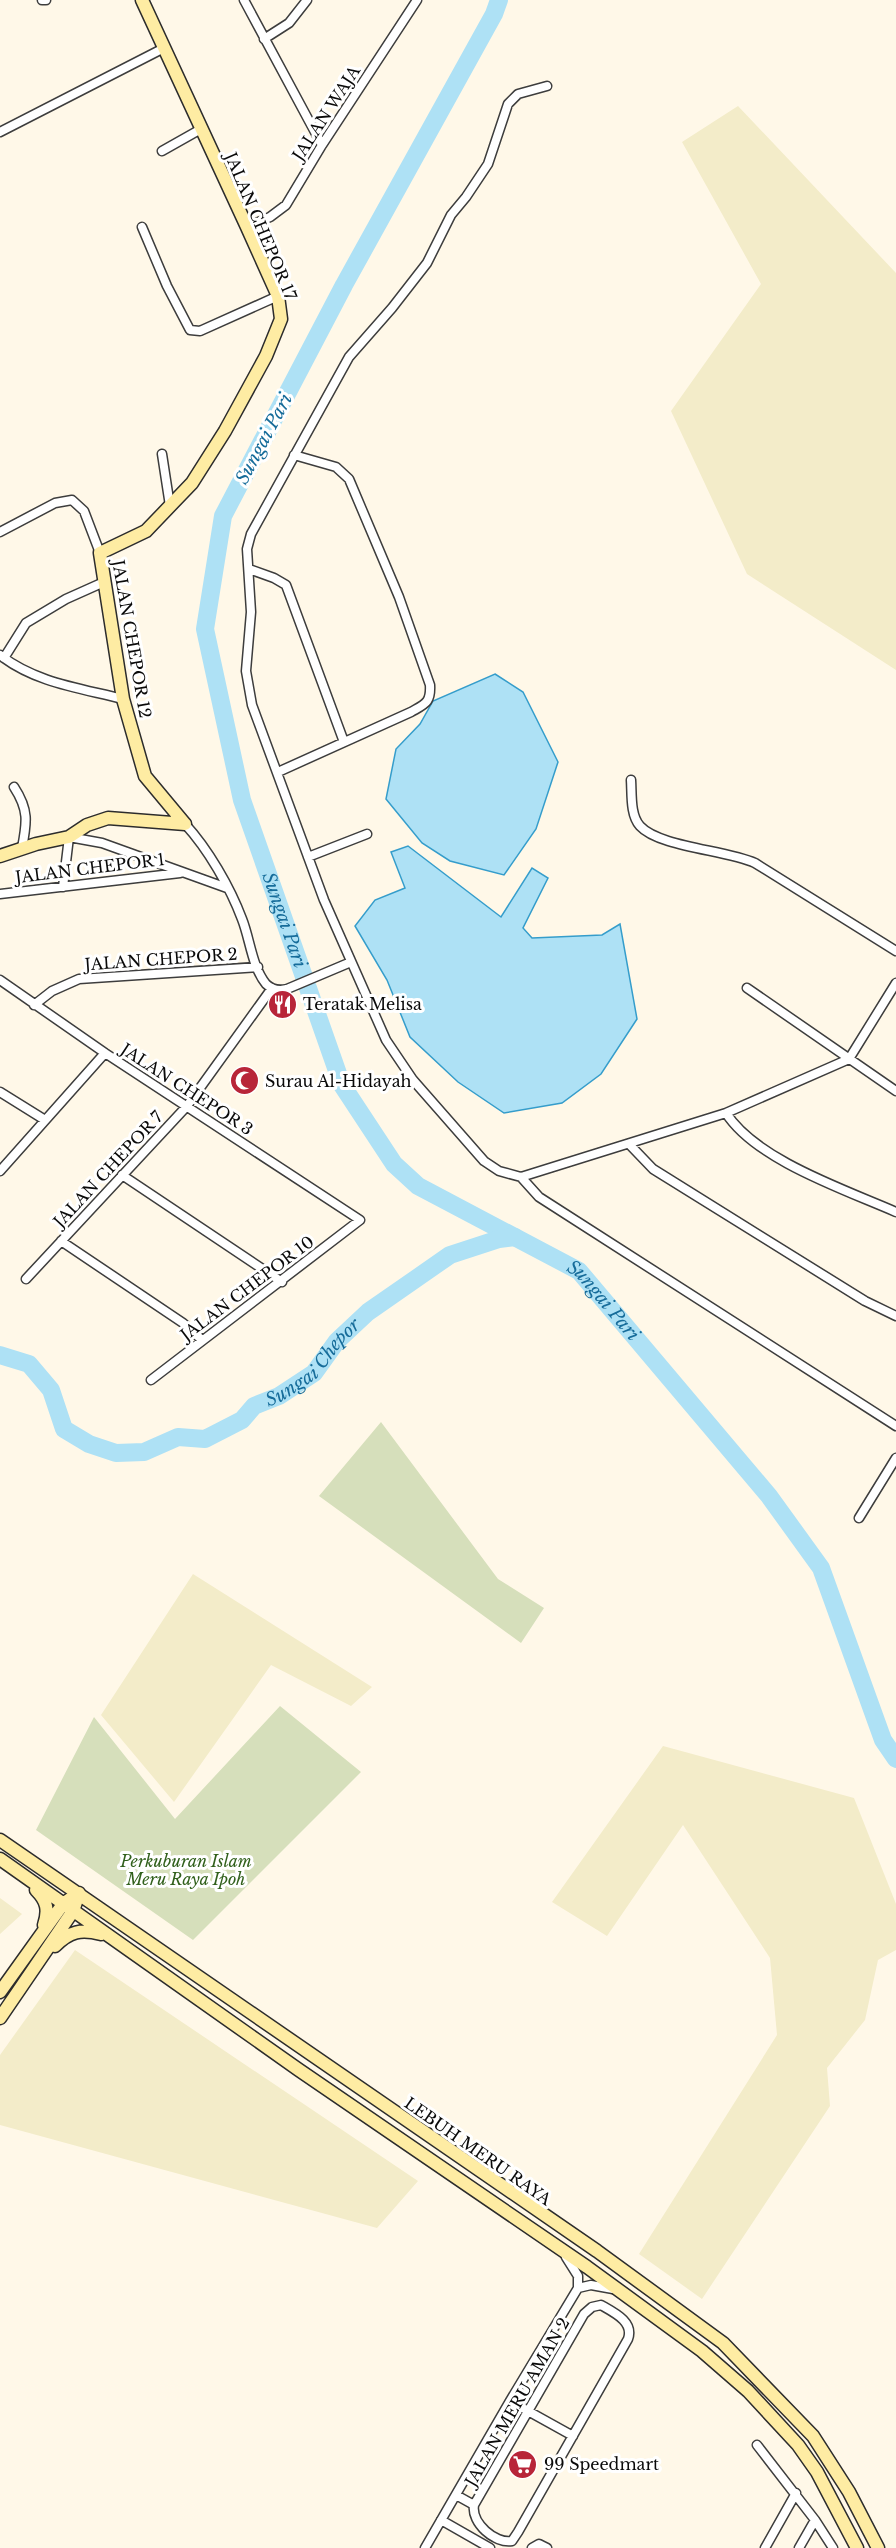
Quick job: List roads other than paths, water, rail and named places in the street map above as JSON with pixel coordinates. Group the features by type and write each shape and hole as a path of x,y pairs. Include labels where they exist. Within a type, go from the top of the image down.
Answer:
{"main road":[{"name":"JALAN CHEPOR 17","path":"100,553 141,535 192,483 210,456 266,356 279,325 281,313 278,296 248,227 142,0"},
{"name":"JALAN CHEPOR 12","path":"100,553 123,699 146,776 185,824"},
{"path":"0,856 22,848 69,837 87,825 108,818 185,824"},
{"name":"LEBUH MERU RAYA","path":"0,1840 515,2197 597,2251 723,2343 813,2436 849,2492 878,2548"},
{"name":"LEBUH MERU RAYA","path":"0,1859 559,2248 702,2351 748,2391 798,2445 817,2472 857,2548"},
{"path":"18,1872 45,1901 48,1912 40,1935"},
{"path":"0,1992 40,1935 79,1893"},
{"path":"0,2018 33,1970 68,1907"},
{"path":"33,1970 57,1944 74,1932 88,1931 108,1936"}],"street":[{"path":"244,0 322,145"},
{"path":"264,39 290,23 308,0"},
{"name":"JALAN WAJA","path":"248,227 270,217 286,205 322,145 417,0"},
{"path":"0,132 164,48"},
{"path":"547,86 518,94 508,104 488,164 451,215 427,263 392,308 349,357 251,534 247,549 251,612 247,679 252,705 308,857 386,1040 404,1068 484,1161 499,1171 521,1177 726,1113 849,1059 896,983"},
{"path":"162,151 201,129"},
{"path":"142,227 167,286 190,330 200,331 278,296"},
{"path":"162,454 170,506"},
{"path":"278,772 411,712 427,702 431,696 430,685 399,597 349,479 336,467 294,455"},
{"path":"0,532 55,503 72,500 84,511 100,553"},
{"path":"249,569 286,585 344,742"},
{"path":"104,582 66,599 26,623 2,657 15,667 36,677 123,699"},
{"path":"631,780 632,807 639,826 662,839 742,857 755,863 896,951"},
{"path":"14,787 25,808 22,848"},
{"path":"185,824 205,848 227,888 241,916 258,967"},
{"path":"308,857 367,834"},
{"path":"63,887 69,837"},
{"name":"JALAN CHEPOR 1","path":"69,837 102,843 227,888"},
{"name":"JALAN CHEPOR 1","path":"0,894 183,873"},
{"path":"272,988 280,991 287,989 333,972 351,962"},
{"name":"JALAN CHEPOR 2","path":"34,1005 52,991 79,979 258,967 268,986 272,988"},
{"name":"JALAN CHEPOR 3","path":"0,980 105,1053 360,1220"},
{"name":"JALAN CHEPOR 7","path":"26,1279 187,1106 272,988"},
{"path":"747,988 896,1091"},
{"path":"0,1171 105,1053"},
{"path":"0,1092 45,1120"},
{"path":"726,1113 732,1123 780,1160 896,1212"},
{"path":"629,1144 653,1169 865,1301 896,1316"},
{"path":"122,1174 282,1282"},
{"path":"521,1177 539,1197 896,1426"},
{"name":"JALAN CHEPOR 10","path":"151,1380 282,1282 360,1220"},
{"path":"61,1241 183,1323 202,1341"},
{"path":"859,1518 896,1458"},
{"path":"559,2248 578,2276 578,2288 591,2285 606,2287 622,2293"},
{"name":"JALAN MERU AMAN 2","path":"425,2548 578,2288"},
{"name":"JALAN MERU AMAN 2","path":"596,2306 604,2307 628,2324 630,2331 573,2436 512,2541 503,2541 480,2527 474,2516 474,2505 528,2411 584,2314 596,2306"},
{"path":"510,2401 573,2436"},
{"path":"757,2445 816,2520 832,2548"},
{"path":"765,2548 796,2493"},
{"name":"JALAN MERU AMAN 2","path":"456,2495 474,2505"},
{"path":"441,2520 490,2548"},
{"path":"799,2548 816,2520"},
{"path":"532,2548 539,2544 547,2548"}],"water":[{"path":"495,674 523,692 558,762 536,829 504,875 450,861 422,843 386,799 396,749 420,724 433,701"},
{"path":"408,846 501,917 532,868 548,878 523,928 532,938 602,935 620,924 637,1019 601,1074 562,1103 504,1113 458,1082 410,1037 387,980 355,926 375,900 405,888 391,852"}],"waterway":[{"name":"Sungai Pari","path":"499,0 494,14 344,285 223,516 205,629 242,800 342,1085 394,1164 418,1186 579,1271 769,1496 821,1568 883,1740 896,1759"},
{"name":"Sungai Chepor","path":"0,1355 29,1364 51,1390 64,1429 89,1444 116,1453 144,1452 178,1437 205,1439 242,1420 254,1406 279,1396 314,1373 337,1341 368,1312 450,1255 499,1239 515,1237"}],"place":[{"name":"Teratak Melisa","path":"282,1004"},
{"name":"Surau Al-Hidayah","path":"244,1081"},
{"name":"99 Speedmart","path":"523,2464"}],"park label":[{"name":"Perkuburan Islam Meru Raya Ipoh","path":"186,1870"}]}
